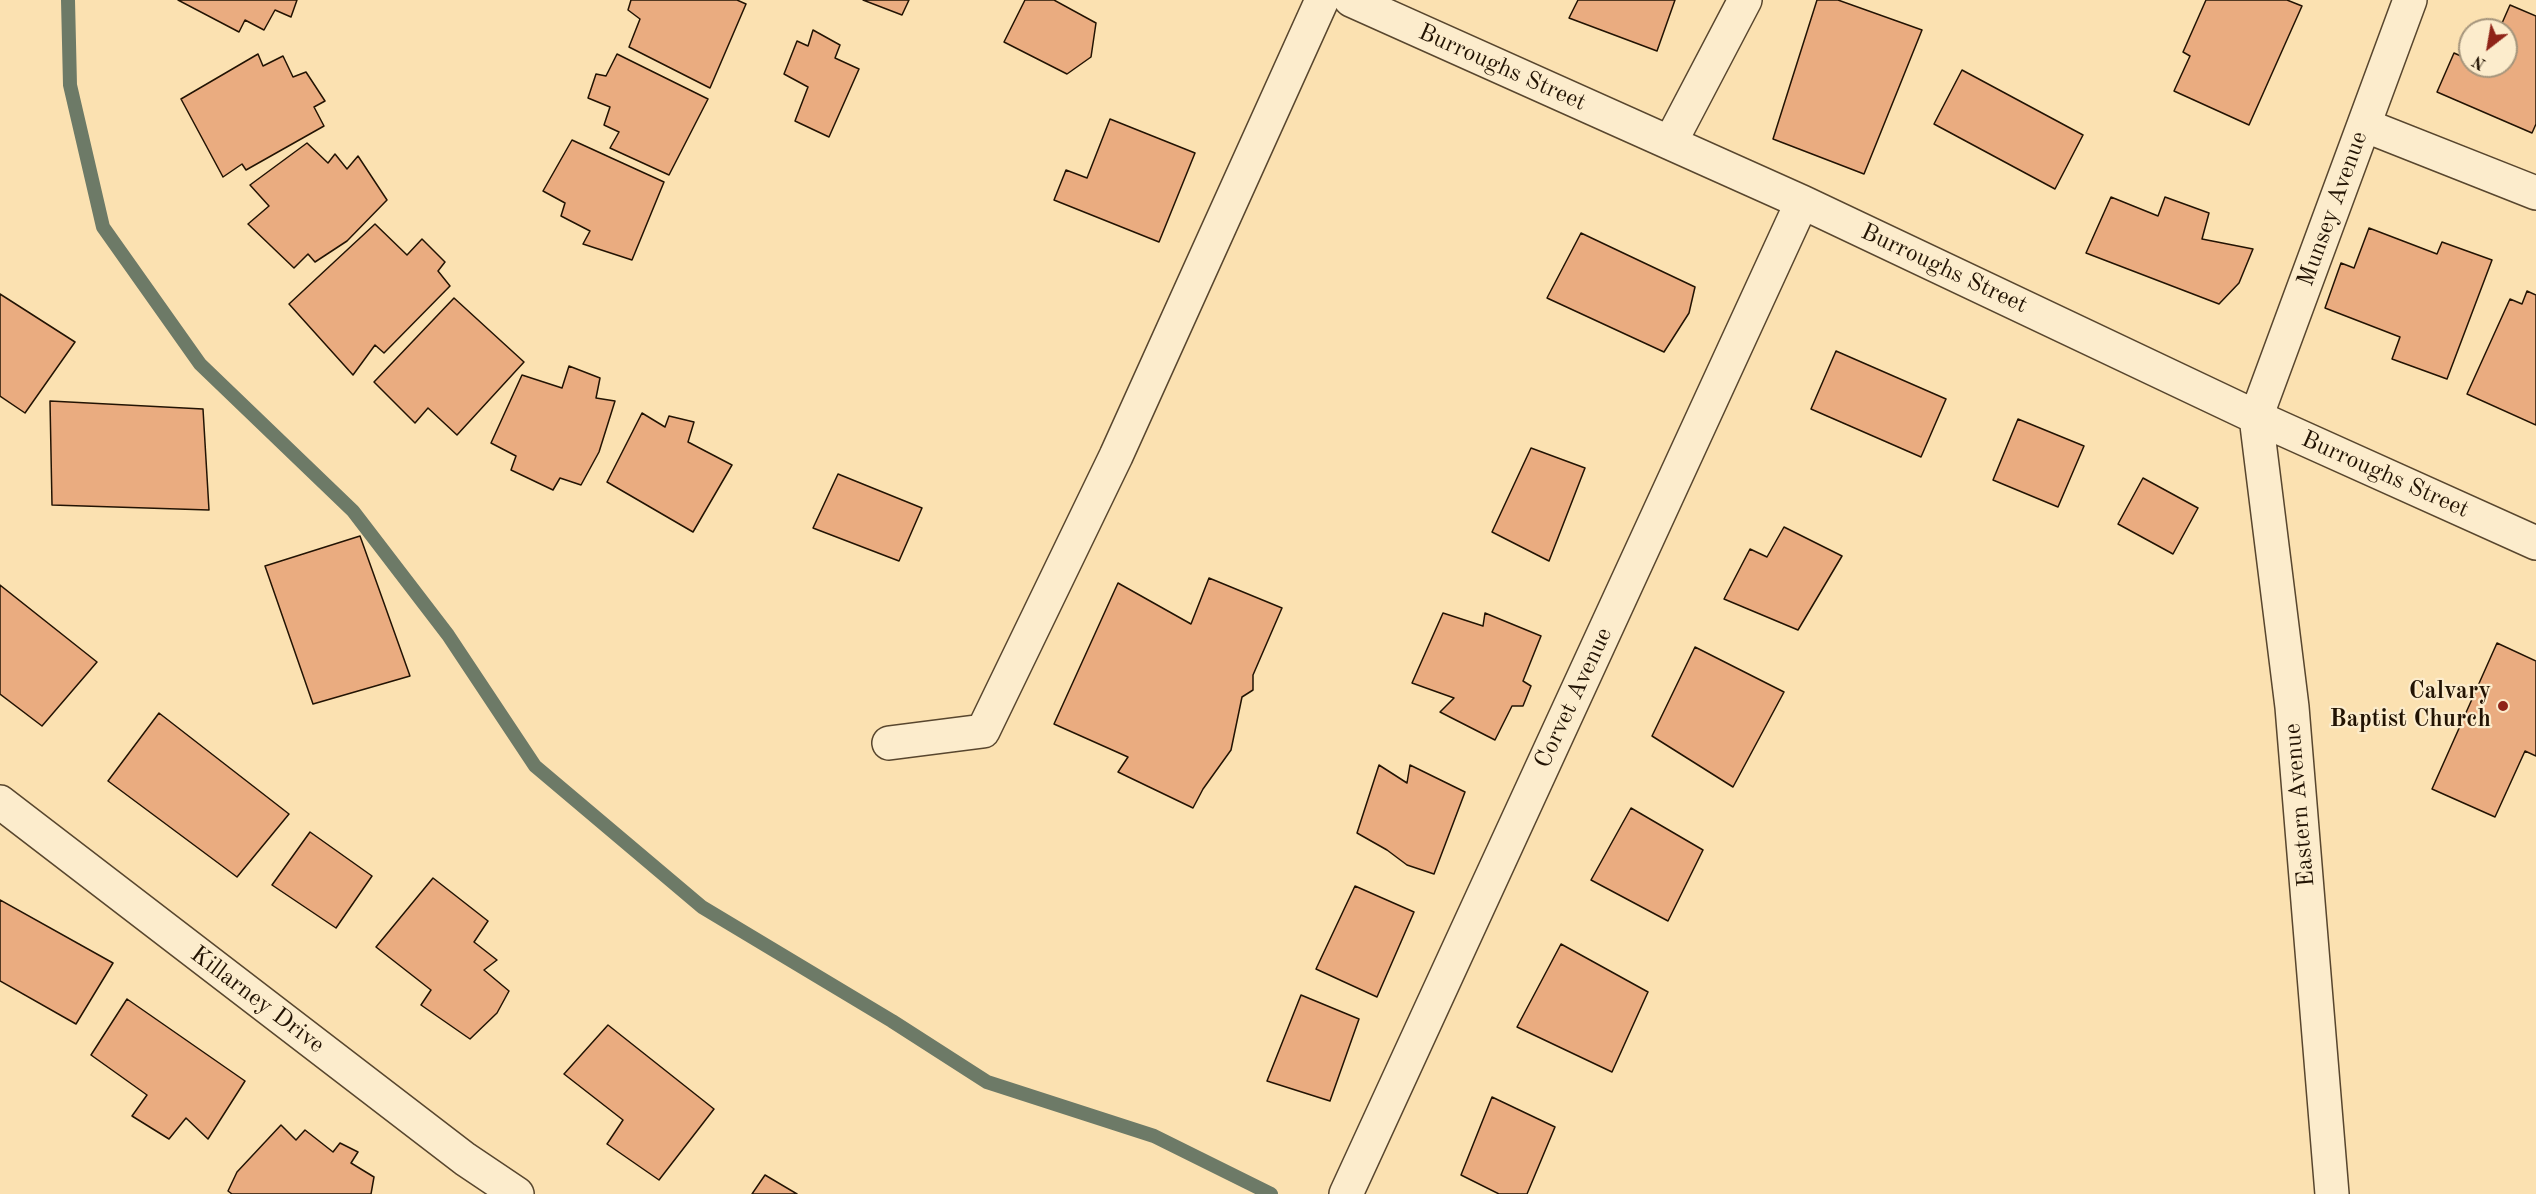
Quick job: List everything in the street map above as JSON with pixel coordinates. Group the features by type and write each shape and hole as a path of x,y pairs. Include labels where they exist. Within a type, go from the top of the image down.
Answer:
{"street":[{"path":"889,743 983,730 1116,456 1322,0"},
{"name":"Burroughs Street","path":"1351,0 1802,202 2256,417 2536,543"},
{"path":"1670,143 1745,0"},
{"name":"Munsey Avenue","path":"2256,417 2410,0"},
{"path":"2364,125 2536,193"},
{"name":"Corvet Avenue","path":"1346,1194 1802,202"},
{"name":"Eastern Avenue","path":"2256,417 2292,707 2332,1194"},
{"name":"Killarney Drive","path":"0,802 456,1152 517,1194"}],"building":[{"path":"178,0 297,0 291,17 275,10 264,30 245,20 239,32"},
{"path":"631,0 737,0 746,4 710,88 629,47 640,19 628,10"},
{"path":"863,0 909,0 902,15"},
{"path":"1025,0 1054,0 1096,23 1091,57 1067,74 1004,42"},
{"path":"1578,0 1675,0 1657,51 1569,18"},
{"path":"1817,0 1838,0 1922,30 1864,174 1773,139"},
{"path":"2206,0 2287,0 2302,6 2249,125 2174,91 2190,56 2183,52"},
{"path":"2510,5 2536,16 2536,124 2532,133 2437,92 2454,53 2458,55 2458,78 2518,78 2518,18 2504,18"},
{"path":"813,30 840,45 835,58 859,69 829,137 795,121 808,87 784,74 797,41 808,46"},
{"path":"258,54 263,66 283,56 293,77 306,72 325,101 314,107 324,126 246,170 242,164 223,177 181,99"},
{"path":"617,54 708,99 669,175 610,148 619,132 604,125 610,107 588,98 596,74 606,76"},
{"path":"1962,70 2083,135 2055,189 1934,124"},
{"path":"1110,119 1195,153 1159,242 1054,200 1066,170 1087,178"},
{"path":"572,140 664,182 632,260 583,244 590,231 561,216 565,203 543,191"},
{"path":"307,143 328,163 335,154 347,169 358,156 387,200 347,241 315,262 308,254 294,268 248,224 269,206 250,185"},
{"path":"2111,197 2158,216 2165,197 2209,213 2202,239 2253,249 2239,283 2219,304 2086,253"},
{"path":"375,224 407,255 422,239 445,262 438,271 450,286 384,353 375,345 353,375 289,304"},
{"path":"2369,228 2437,254 2442,242 2492,260 2447,379 2392,359 2400,337 2325,308 2341,263 2354,268"},
{"path":"1581,233 1695,287 1689,313 1664,352 1547,298"},
{"path":"2527,291 2536,295 2536,425 2467,394 2510,299 2522,304"},
{"path":"0,294 75,342 25,413 0,396"},
{"path":"454,298 524,362 457,435 428,408 415,423 374,382"},
{"path":"1836,351 1946,399 1921,457 1811,409"},
{"path":"569,366 600,378 596,398 615,401 599,452 581,485 560,478 553,490 511,470 516,456 491,443 522,375 562,388"},
{"path":"50,401 203,409 209,510 52,505"},
{"path":"642,413 665,427 669,416 694,422 688,442 732,465 693,532 607,482"},
{"path":"2018,419 2084,446 2058,507 1993,480"},
{"path":"1531,448 1585,468 1549,561 1492,532"},
{"path":"838,474 922,508 899,561 813,528"},
{"path":"2143,478 2198,508 2173,554 2118,524"},
{"path":"1784,527 1842,556 1798,630 1724,599 1750,549 1767,557"},
{"path":"360,536 410,676 313,704 265,566"},
{"path":"1209,578 1282,608 1253,675 1253,690 1242,697 1231,750 1203,789 1193,808 1118,772 1128,757 1054,724 1118,583 1191,624"},
{"path":"0,585 97,662 42,726 0,694"},
{"path":"1443,613 1483,626 1485,613 1541,636 1523,681 1531,686 1523,706 1512,706 1495,740 1440,712 1454,698 1412,683"},
{"name":"Calvary Baptist Church","path":"2497,643 2536,661 2536,756 2525,751 2495,817 2432,789"},
{"path":"1695,647 1784,692 1733,787 1652,736"},
{"path":"159,713 289,814 237,877 108,781"},
{"path":"1379,765 1407,783 1410,765 1465,792 1434,874 1407,865 1387,850 1357,833"},
{"path":"1631,808 1703,850 1668,921 1591,880"},
{"path":"310,832 372,876 336,928 272,885"},
{"path":"433,878 488,921 474,942 497,960 484,970 509,991 497,1013 470,1039 421,1005 431,990 376,947"},
{"path":"1355,886 1414,912 1377,997 1316,969"},
{"path":"0,900 113,963 76,1024 0,981"},
{"path":"1561,944 1648,992 1612,1072 1517,1027"},
{"path":"1301,995 1359,1019 1330,1101 1267,1081"},
{"path":"127,999 245,1081 208,1139 186,1118 169,1139 132,1116 147,1095 91,1055"},
{"path":"608,1025 714,1109 659,1180 607,1144 623,1120 564,1074"},
{"path":"1492,1097 1555,1127 1527,1194 1499,1194 1461,1175"},
{"path":"281,1125 296,1140 305,1130 333,1152 340,1143 358,1152 351,1163 374,1177 371,1194 232,1194 228,1191 237,1172"},
{"path":"765,1175 797,1194 752,1194"}],"waterway":[{"path":"68,0 70,85 103,227 200,364 353,511 448,635 535,766 702,907 892,1021 987,1082 1154,1136 1271,1194"}],"place":[{"name":"Calvary Baptist Church","path":"2503,706"}]}
